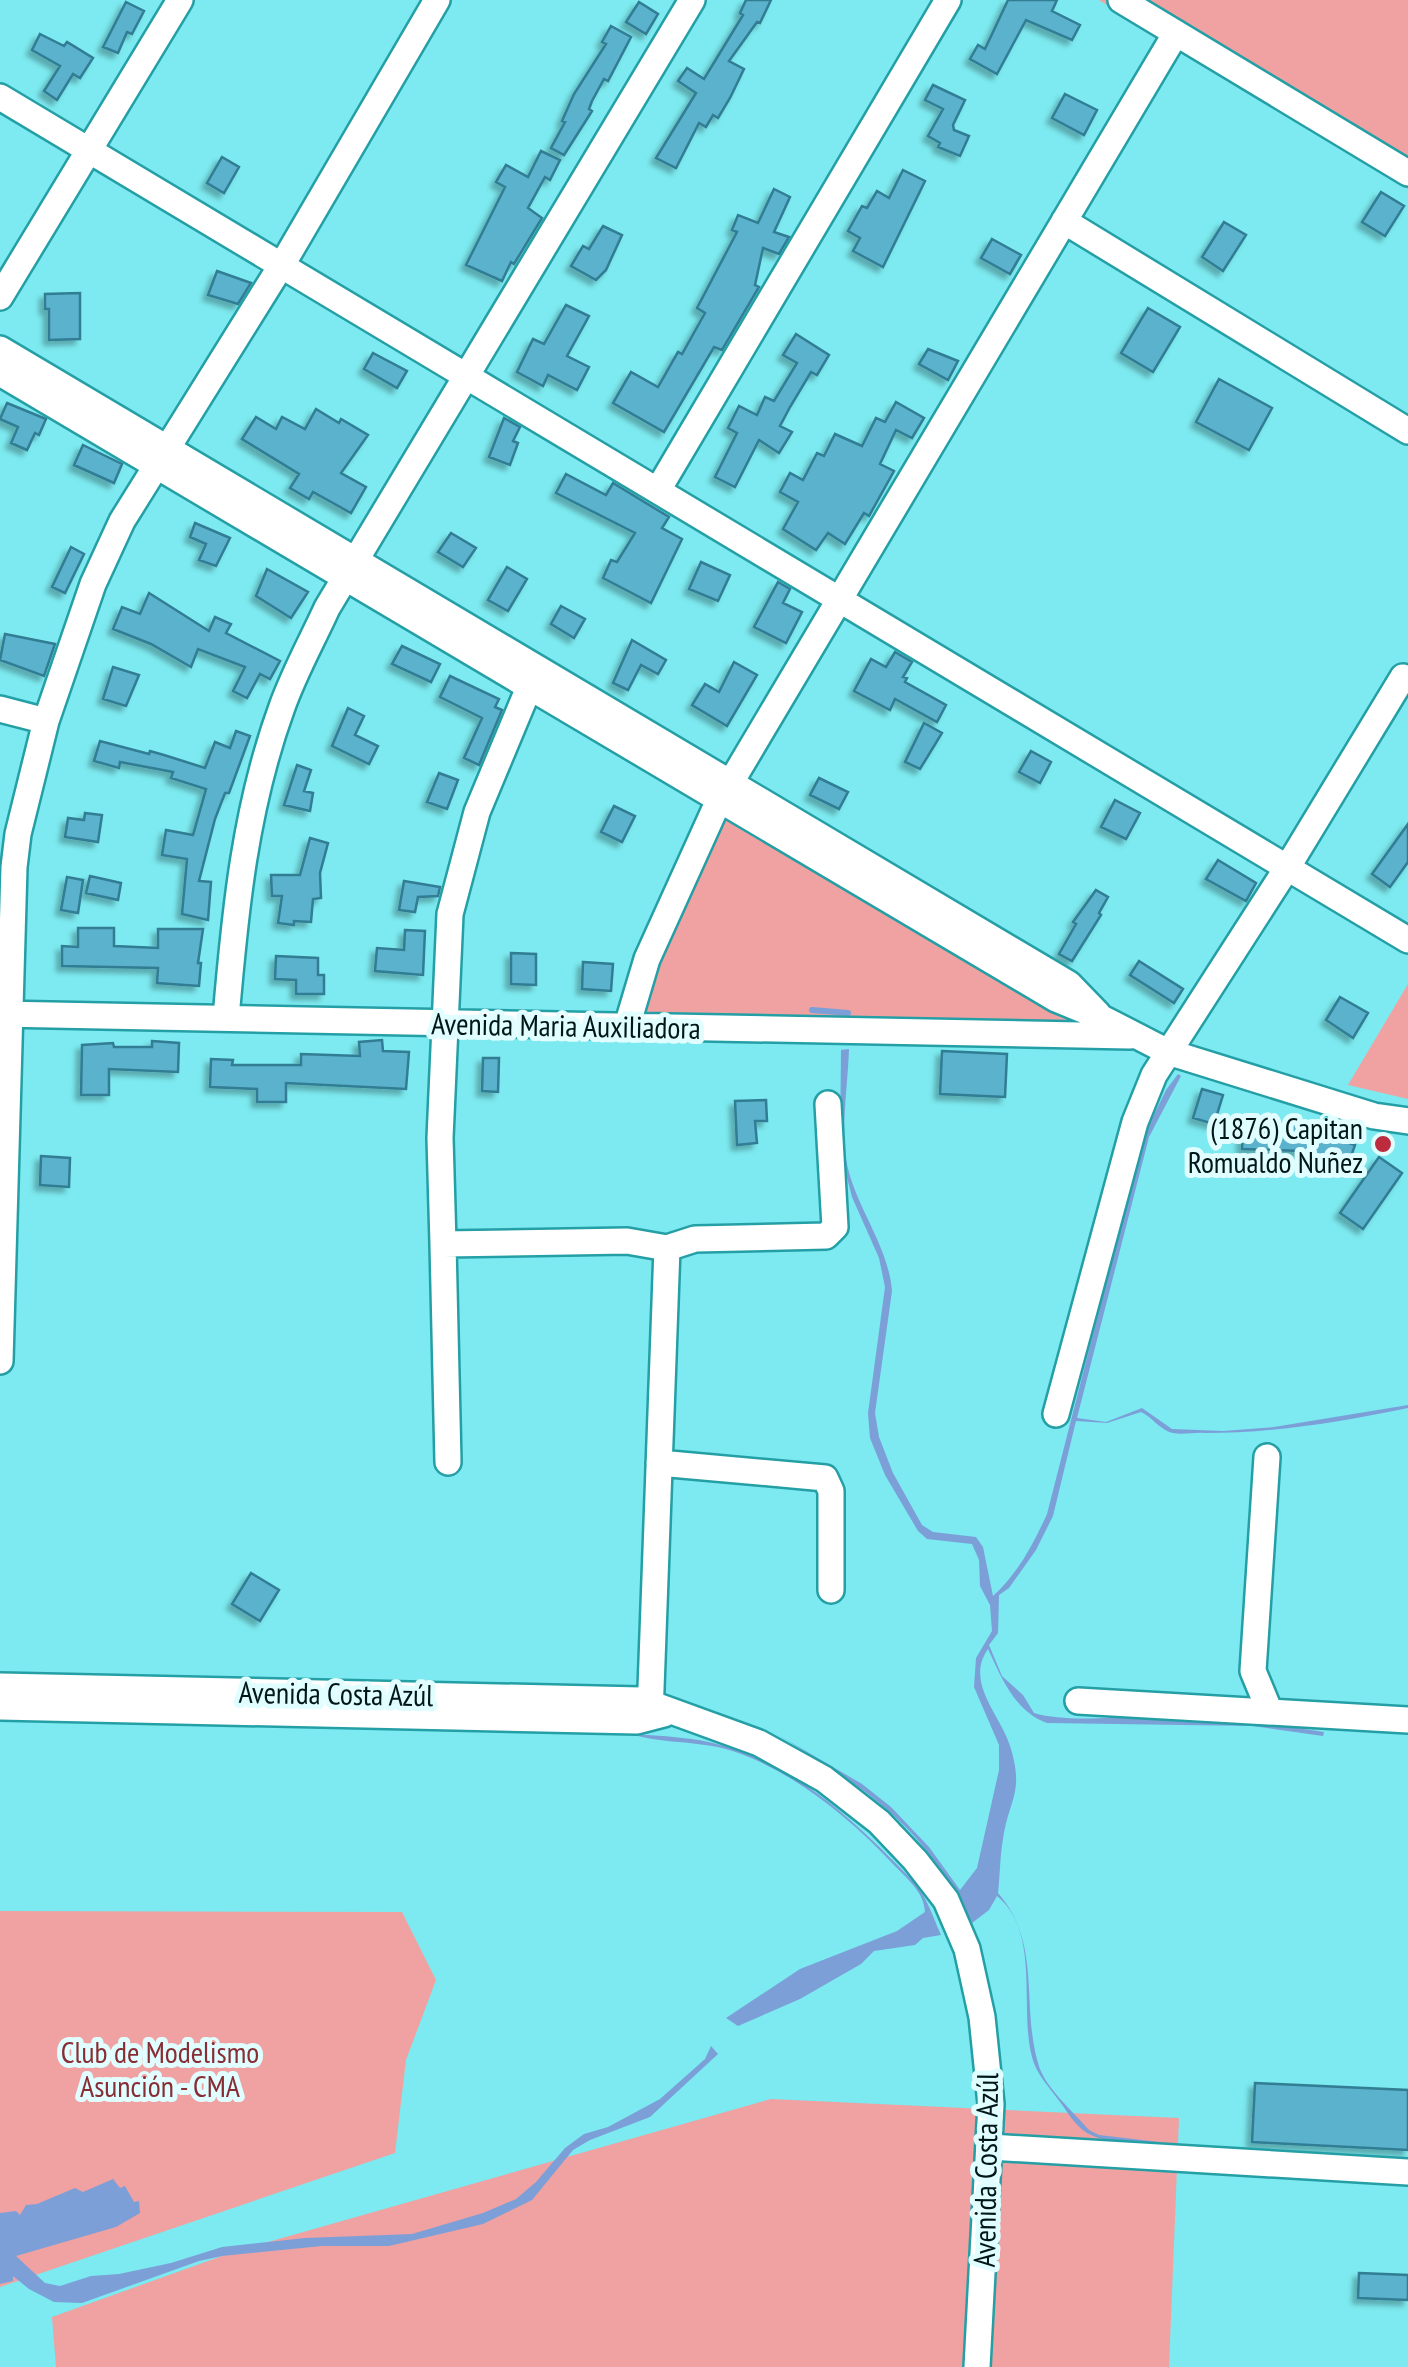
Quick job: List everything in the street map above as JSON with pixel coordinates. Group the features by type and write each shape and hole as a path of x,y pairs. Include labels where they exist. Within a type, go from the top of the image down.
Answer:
{"street":[{"path":"0,297 180,0"},
{"path":"0,1362 5,1014 18,834 46,721 93,584 122,521 282,265 437,0"},
{"path":"226,1018 236,890 252,808 282,706 327,608 692,0"},
{"path":"658,490 948,0"},
{"path":"1121,0 1408,172"},
{"path":"627,1026 647,959 673,896 725,792 1176,33"},
{"path":"0,97 1408,940"},
{"path":"1064,221 1408,431"},
{"path":"0,349 162,457 725,792 1056,1000 1100,1017 1168,1052 1374,1116 1408,1121"},
{"path":"0,373 162,457"},
{"path":"448,1462 440,1138 447,938 460,870 477,812 533,677"},
{"path":"1056,1414 1135,1122 1154,1075 1288,868 1403,677 1408,680"},
{"path":"0,708 46,721"},
{"name":"Avenida Maria Auxiliadora","path":"5,1014 1132,1036"},
{"path":"443,1244 627,1241 667,1248 695,1239 826,1236 835,1228 828,1104"},
{"path":"657,1711 659,1463 667,1248"},
{"path":"1267,1457 1254,1672 1270,1712"},
{"path":"659,1463 825,1478 831,1490 830,1590"},
{"name":"Avenida Costa Azúl","path":"0,1686 206,1701 657,1711 760,1744 824,1779 879,1822 915,1860 946,1900 967,1949 984,2035 991,2104 977,2367"},
{"name":"Avenida Costa Azúl","path":"0,1707 206,1701"},
{"path":"1078,1701 1408,1720"},
{"path":"990,2147 1408,2172"}],"green space":[{"path":"1099,0 1408,0 1408,189"},
{"path":"723,816 1064,1015 1066,1022 644,1012 657,963"},
{"path":"1408,984 1408,1099 1348,1085"},
{"name":"Club de Modelismo Asunción - CMA","path":"0,1911 402,1912 436,1980 406,2060 395,2153 0,2287"},
{"path":"771,2099 1179,2118 1169,2367 56,2367 52,2317 233,2252"}],"water":[{"path":"849,1049 844,1119 846,1159 884,1257 892,1291 875,1413 879,1437 893,1473 922,1525 933,1532 976,1537 983,1547 993,1596 1024,1558 1047,1514 1144,1135 1178,1074 1181,1076 1149,1137 1077,1418 1106,1422 1142,1408 1172,1429 1223,1431 1274,1427 1408,1405 1332,1422 1230,1432 1173,1433 1141,1412 1107,1423 1076,1421 1053,1516 1036,1550 1009,1588 999,1595 998,1633 989,1645 1002,1676 1023,1695 1034,1713 1047,1716 1195,1719 1324,1732 1323,1736 1253,1726 1047,1723 1018,1702 1004,1682 988,1649 980,1674 982,1687 1011,1749 1016,1776 1003,1839 998,1893 1012,1912 1019,1928 1011,1911 997,1896 989,1910 972,1923 912,1833 865,1792 775,1733 862,1784 891,1807 929,1847 960,1890 977,1868 999,1770 999,1745 974,1687 976,1658 992,1631 990,1605 980,1586 979,1560 972,1544 927,1539 918,1531 885,1475 870,1438 868,1413 885,1287 879,1258 852,1197 840,1150 841,1050"},
{"path":"632,1734 724,1746 804,1784 851,1821 915,1883 941,1935 923,1938 915,1945 874,1951 861,1964 800,1999 738,2026 726,2018 800,1969 897,1931 925,1912 921,1898 856,1828 792,1779 722,1748"},
{"path":"1019,1930 1026,1953 1033,2041 1046,2081 1089,2130 1099,2135 1168,2143 1119,2141 1091,2135 1074,2121 1044,2081 1034,2063 1029,2038 1024,1950"},
{"path":"711,2046 718,2054 650,2117 573,2150 532,2200 483,2224 389,2246 322,2246 222,2256 82,2303 54,2302 13,2276 13,2281 0,2284 0,2213 16,2211 20,2215 26,2205 75,2188 83,2192 113,2179 120,2188 125,2186 134,2202 139,2201 140,2213 116,2227 16,2256 45,2283 60,2286 91,2276 119,2274 222,2247 305,2238 412,2234 483,2213 516,2199 565,2148 584,2134 608,2127 660,2099 705,2059"}],"building":[{"path":"746,0 771,0 760,23 729,61 744,69 730,98 718,118 713,115 706,127 699,123 676,168 656,158 696,93 678,81 687,68 704,79 743,15 740,13"},
{"path":"1008,0 1057,0 1052,11 1080,25 1072,40 1026,20 997,74 970,59 978,45 985,49"},
{"path":"126,2 144,11 132,34 127,32 118,53 103,47"},
{"path":"639,2 658,14 646,34 626,22"},
{"path":"611,26 631,37 564,155 551,148 574,94 606,44 602,42"},
{"path":"40,34 64,46 67,42 93,58 80,78 73,74 57,100 44,91 60,66 32,50"},
{"path":"933,85 965,100 953,125 954,130 969,136 960,156 938,147 940,143 928,136 943,109 925,100"},
{"path":"1065,94 1097,110 1084,135 1052,118"},
{"path":"541,151 560,160 550,180 545,177 528,208 542,218 514,264 511,262 502,281 466,265 505,187 496,182 506,165 528,177"},
{"path":"222,157 239,167 224,193 207,183"},
{"path":"903,170 925,181 883,267 853,251 860,238 848,231 862,206 867,208 877,191 889,198"},
{"path":"774,189 790,197 774,232 789,237 779,254 763,248 755,285 759,287 722,350 714,347 664,432 613,403 631,372 658,387 705,313 697,308 737,232 732,230 738,215 758,223"},
{"path":"1381,192 1404,206 1385,236 1362,222"},
{"path":"1224,222 1246,235 1223,271 1202,257"},
{"path":"603,226 622,235 606,270 596,280 571,266 583,246 589,249"},
{"path":"992,239 1021,255 1010,274 981,258"},
{"path":"217,271 251,283 238,304 208,295"},
{"path":"80,293 80,339 49,340 45,294"},
{"path":"566,305 589,316 567,356 589,367 577,390 548,375 543,386 517,372 533,339 544,344"},
{"path":"1148,308 1180,327 1153,372 1121,353"},
{"path":"796,334 829,355 817,375 811,372 780,426 792,432 779,453 759,440 735,487 715,477 737,433 728,428 739,406 757,415 765,397 774,401 797,363 783,355"},
{"path":"928,349 958,361 948,380 919,364"},
{"path":"373,353 407,371 397,388 364,369"},
{"path":"1219,379 1272,408 1249,450 1196,422"},
{"path":"896,402 924,418 912,438 896,430 880,464 894,471 869,516 864,513 845,544 828,533 816,550 783,529 798,502 780,492 790,473 803,480 817,453 824,456 835,434 862,446 876,418 885,422"},
{"path":"7,403 46,419 27,450 11,443 18,427 0,419"},
{"path":"316,409 368,435 341,473 366,487 351,513 313,492 309,499 290,488 299,474 242,439 256,417 276,429 282,417 305,429"},
{"path":"504,418 520,427 513,441 518,443 510,465 489,457"},
{"path":"83,445 122,464 114,483 74,465"},
{"path":"566,474 606,495 613,483 669,517 662,528 682,539 651,603 603,578 611,560 617,562 635,533 556,493"},
{"path":"195,523 230,538 216,566 199,560 206,544 190,537"},
{"path":"451,533 476,548 463,567 438,552"},
{"path":"71,547 84,554 65,593 52,587"},
{"path":"701,562 730,575 718,601 689,589"},
{"path":"507,567 527,579 508,611 488,600"},
{"path":"267,569 308,592 291,618 256,596"},
{"path":"778,582 790,589 783,603 802,612 786,643 754,627"},
{"path":"149,593 209,631 215,617 231,624 226,633 280,661 270,679 260,674 247,698 233,691 245,667 198,649 191,667 151,644 113,629 122,607 140,614"},
{"path":"561,606 585,619 574,638 551,624"},
{"path":"5,634 55,644 44,676 0,660"},
{"path":"632,640 666,660 658,674 641,665 628,690 613,683"},
{"path":"402,646 440,664 431,682 392,664"},
{"path":"895,652 912,662 903,677 907,678 905,682 946,705 937,722 895,699 890,710 854,691 871,659 886,667"},
{"path":"734,662 757,675 727,726 692,705 705,684 719,692"},
{"path":"113,667 139,675 126,706 103,699"},
{"path":"450,676 499,699 495,707 502,710 479,765 464,758 482,718 440,697"},
{"path":"348,708 364,716 355,735 378,746 369,764 332,746"},
{"path":"924,723 942,733 920,769 905,762"},
{"path":"236,731 250,736 215,819 199,881 211,882 208,920 182,914 187,859 162,855 166,830 193,835 206,789 171,778 173,772 120,762 119,768 94,761 100,741 205,768 215,742 230,748"},
{"path":"1031,751 1051,762 1040,783 1019,772"},
{"path":"297,765 311,770 304,791 313,793 310,811 284,805"},
{"path":"439,773 458,780 447,809 427,802"},
{"path":"819,778 848,792 839,809 810,795"},
{"path":"1115,800 1140,813 1126,839 1101,827"},
{"path":"614,806 635,816 622,842 601,832"},
{"path":"85,813 102,815 98,842 65,837 68,818 84,820"},
{"path":"1408,824 1408,862 1390,887 1372,874"},
{"path":"310,838 328,843 320,873 321,898 313,899 311,922 278,923 282,896 272,896 271,875 300,875"},
{"path":"1218,860 1256,883 1246,901 1206,879"},
{"path":"90,876 121,883 118,900 86,893"},
{"path":"67,877 83,880 78,913 61,910"},
{"path":"404,881 440,887 438,896 418,897 415,912 399,910"},
{"path":"1096,890 1108,897 1072,961 1059,954 1076,924 1073,922"},
{"path":"78,928 114,928 114,946 158,948 158,929 203,929 199,986 157,983 158,968 62,966 62,946 78,947"},
{"path":"405,930 425,931 423,975 375,971 377,948 404,950"},
{"path":"511,953 536,954 536,985 511,984"},
{"path":"276,956 318,958 318,975 324,975 324,994 296,994 296,980 275,979"},
{"path":"1139,961 1183,989 1174,1003 1130,975"},
{"path":"583,962 613,964 611,991 582,989"},
{"path":"1340,997 1368,1013 1353,1038 1326,1020"},
{"path":"382,1040 383,1051 409,1052 406,1089 286,1083 286,1102 257,1102 257,1089 210,1087 211,1059 233,1060 232,1065 301,1065 301,1054 360,1056 359,1042"},
{"path":"152,1041 179,1043 178,1072 109,1069 109,1095 81,1095 82,1045 152,1047"},
{"path":"942,1051 1007,1054 1005,1097 940,1094"},
{"path":"483,1058 499,1058 498,1092 482,1091"},
{"path":"1202,1089 1223,1095 1214,1124 1193,1118"},
{"path":"766,1100 767,1121 755,1121 757,1143 737,1145 735,1101"},
{"path":"1243,1122 1292,1123 1355,1145 1347,1168 1301,1151 1242,1149"},
{"path":"41,1156 70,1158 69,1187 40,1185"},
{"path":"1379,1157 1402,1173 1363,1229 1340,1213"},
{"path":"251,1573 279,1590 260,1621 232,1604"},
{"path":"1255,2083 1408,2090 1408,2150 1252,2142"},
{"path":"1359,2273 1408,2275 1408,2300 1358,2298"}],"waterway":[{"path":"812,1010 848,1013"}],"place":[{"name":"(1876) Capitan Romualdo Nuñez","path":"1383,1144"}]}
